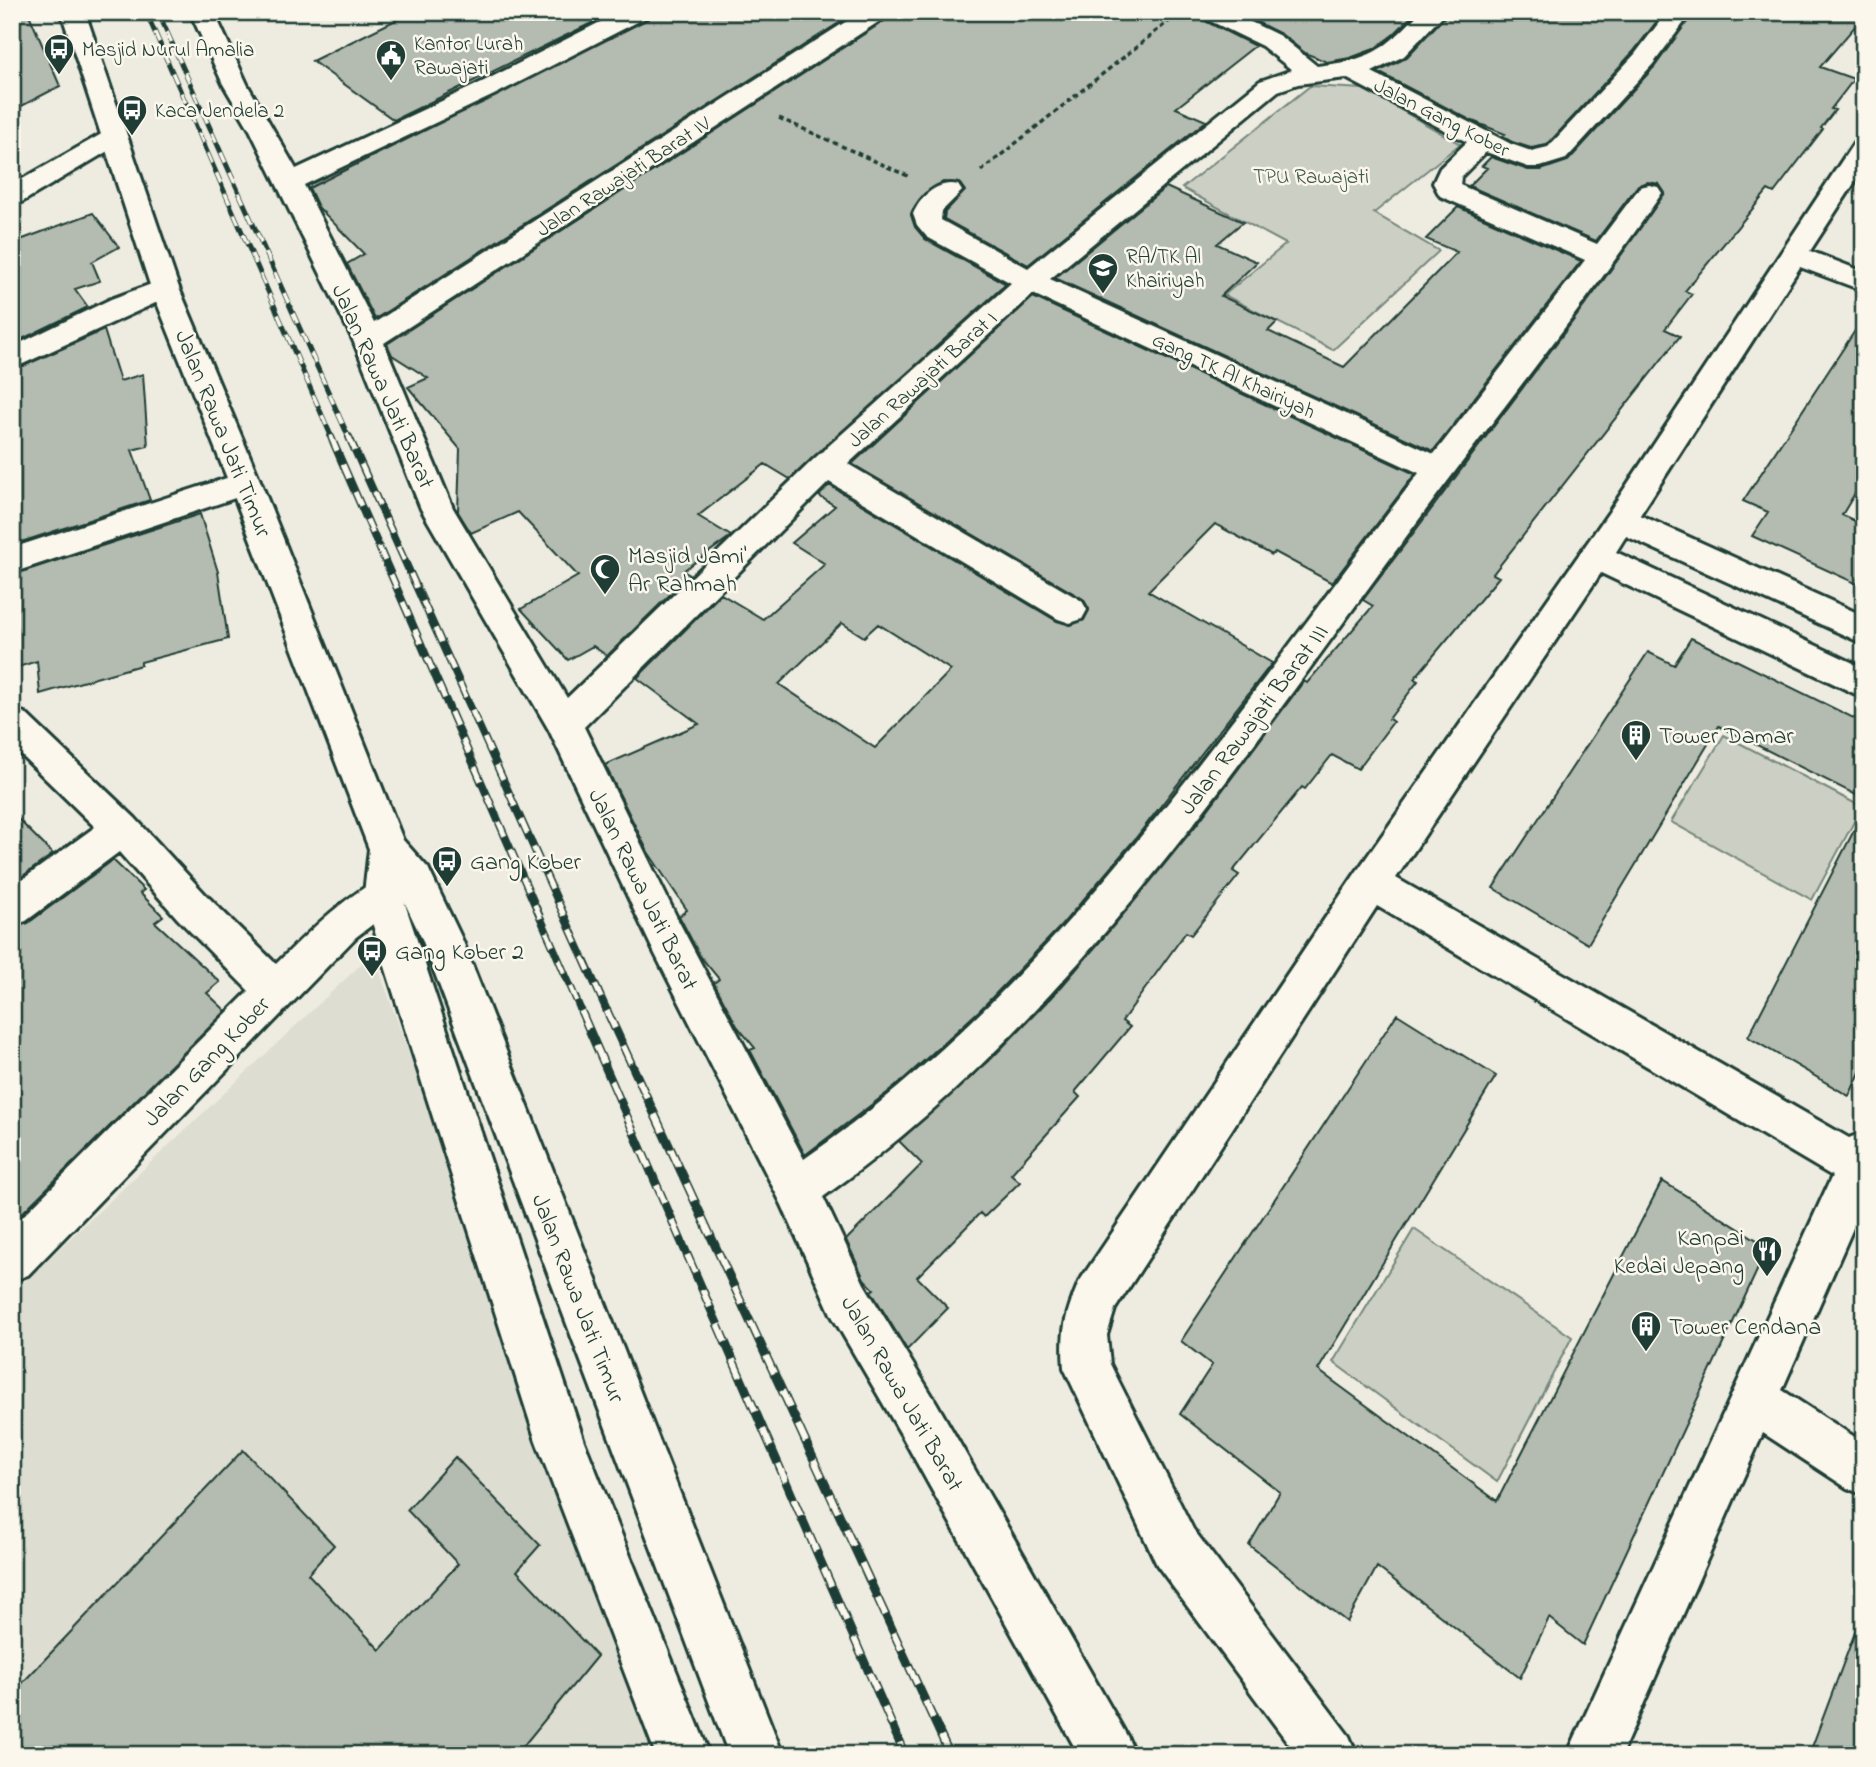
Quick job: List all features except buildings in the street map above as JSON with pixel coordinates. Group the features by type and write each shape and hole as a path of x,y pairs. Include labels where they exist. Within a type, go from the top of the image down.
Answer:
{"street":[{"name":"Jalan Rawa Jati Timur","path":"73,12 165,288 245,484 395,874 560,1441 683,1755"},
{"name":"Jalan Rawa Jati Barat","path":"202,12 235,84 289,182 368,340 437,509 564,724 665,934 797,1190 848,1300 919,1419 1108,1755"},
{"path":"289,182 485,90 639,12"},
{"name":"Jalan Rawajati Barat IV","path":"368,340 878,12"},
{"path":"1210,12 1271,41 1308,72"},
{"path":"1350,70 1382,59 1434,12"},
{"name":"Jalan Gang Kober","path":"1350,70 1482,141 1528,159 1549,157 1557,153 1644,59 1680,12"},
{"name":"Jalan Rawajati Barat I","path":"564,724 826,466 1030,281 1269,86 1281,79 1308,72 1350,70"},
{"path":"12,196 114,137"},
{"path":"1482,141 1448,174 1446,183 1449,190 1602,257"},
{"path":"1330,1755 1175,1547 1087,1368 1084,1335 1095,1298 1371,883 1620,520 1800,248 1843,201 1864,147"},
{"name":"Gang TK Al Khairiyah","path":"949,191 928,209 928,225 1030,281 1439,469"},
{"name":"Jalan Rawajati Barat III","path":"797,1190 892,1120 980,1040 1082,933 1163,839 1649,193"},
{"path":"1800,248 1864,265"},
{"path":"1800,248 1864,282"},
{"path":"12,359 121,306 165,288"},
{"path":"826,466 1070,610"},
{"path":"12,561 201,496 245,484"},
{"path":"1620,520 1864,631"},
{"path":"1595,556 1864,684"},
{"path":"12,723 122,829 192,907 275,990"},
{"path":"12,909 122,829"},
{"name":"Jalan Rawa Jati Timur","path":"395,874 442,939 756,1755"},
{"name":"Jalan Gang Kober","path":"12,1259 275,990 395,874"},
{"path":"1371,883 1862,1164 1594,1755"},
{"path":"1754,1399 1864,1471"}],"path":[{"path":"741,100 942,191 949,191 964,185 1180,12"}],"shaded area":[{"path":"373,953 660,1755 12,1755 12,1293"}],"green space":[{"name":"TPU Rawajati","path":"1310,86 1364,89 1460,144 1374,213 1439,251 1333,350 1224,295 1286,244 1182,188"},
{"path":"1724,735 1862,807 1812,900 1671,822"},
{"path":"1414,1229 1572,1337 1497,1482 1333,1362"}],"railway":[{"path":"146,12 332,438"},
{"path":"158,12 349,438"},
{"path":"331,437 582,1013"},
{"path":"349,437 608,1013"},
{"path":"581,1011 905,1755"},
{"path":"607,1011 950,1755"}],"place":[{"name":"Masjid Nurul Amalia","path":"59,76"},
{"name":"Kantor Lurah Rawajati","path":"391,82"},
{"name":"Kaca Jendela 2","path":"132,137"},
{"name":"RA/TK Al Khairiyah","path":"1103,295"},
{"name":"Masjid Jami' Ar Rahmah","path":"605,596"},
{"name":"Tower Damar","path":"1636,762"},
{"name":"Gang Kober","path":"447,888"},
{"name":"Gang Kober 2","path":"372,978"},
{"name":"Kanpai Kedai Jepang","path":"1767,1278"},
{"name":"Tower Cendana","path":"1646,1353"}]}
